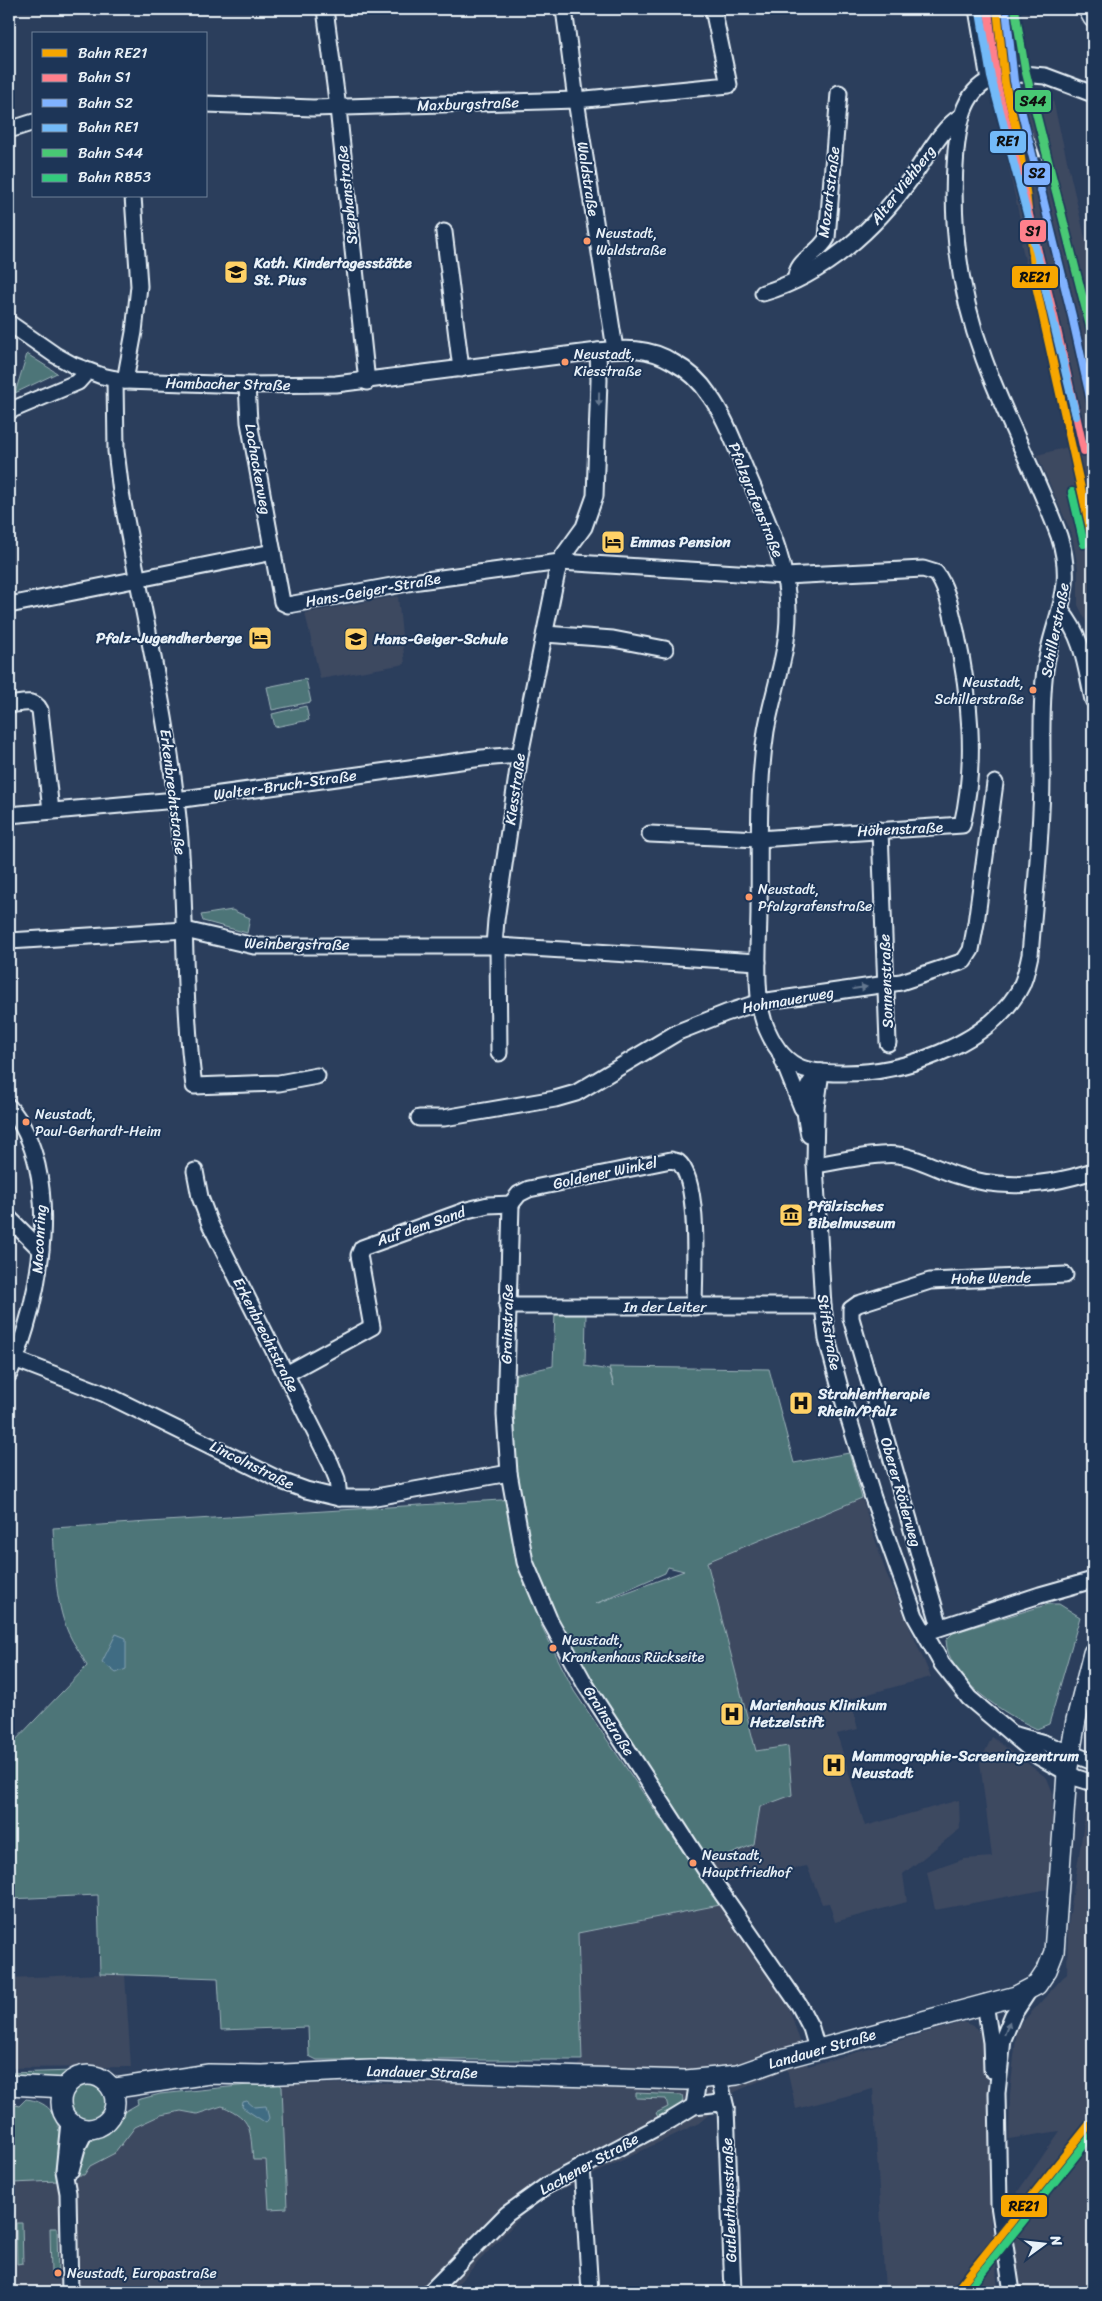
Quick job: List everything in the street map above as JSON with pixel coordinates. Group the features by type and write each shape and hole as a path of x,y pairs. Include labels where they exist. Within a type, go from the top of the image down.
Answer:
{"main road":[{"path":"1088,9 1093,18"},
{"name":"Landauer Straße","path":"63,2095 74,2079 86,2075 99,2077 110,2086 122,2087 209,2074 262,2075 352,2071 411,2071 698,2080 725,2077 817,2049 1007,1999 1030,1990 1037,1985 1047,1970 1054,1952 1067,1773 1076,1720 1093,1653"},
{"name":"Landauer Straße","path":"115,2106 157,2091 262,2075"},
{"path":"13,2085 63,2095 62,2110 78,2126 102,2126 108,2120 115,2106 110,2086"}],"street":[{"name":"Stephanstraße","path":"325,9 338,108 366,382"},
{"name":"Waldstraße","path":"564,9 576,100 615,349"},
{"name":"Maxburgstraße","path":"208,104 338,108 576,100 729,85 712,9"},
{"path":"977,9 993,79 1022,74 1045,76 1093,93"},
{"name":"Schillerstraße","path":"760,1002 764,1022 777,1047 796,1066 821,1072 868,1072 907,1064 939,1053 973,1035 994,1019 1018,992 1026,974 1030,955 1038,856 1045,670 1061,611 1066,584 1063,550 1053,520 983,358 958,258 954,212 954,174 960,117 978,89 993,79"},
{"name":"Mozartstraße","path":"796,280 796,270 800,264 818,251 826,238 839,93"},
{"name":"Alter Viehberg","path":"764,293 796,280 846,248 882,216 947,128 960,117"},
{"path":"9,130 32,123"},
{"name":"Erkenbrechtstraße","path":"133,198 139,286 134,332 120,380 116,451 121,492 176,800 185,930 188,1034 194,1086 279,1082 317,1076"},
{"path":"444,232 461,369"},
{"name":"Hambacher Straße","path":"9,323 55,355 87,372 120,380 305,386 366,382 615,349"},
{"name":"Pfalzgrafenstraße","path":"615,349 640,349 655,352 681,367 705,389 716,405 772,532 785,576 788,596 788,627 764,743 759,839 758,962 760,1002"},
{"name":"Kiesstraße","path":"496,946 520,756 530,698 560,562 584,527 595,496 599,380 598,350"},
{"path":"9,411 78,382 87,372"},
{"name":"Lochackerweg","path":"247,385 249,422 273,552"},
{"path":"9,605 273,552"},
{"name":"Hans-Geiger-Straße","path":"273,552 282,602 288,605 419,581 560,562 785,576"},
{"name":"Höhenstraße","path":"759,839 962,826 970,786 971,744 967,697 960,651 944,586 936,573 923,569 785,576"},
{"path":"1061,611 1072,624 1079,640 1093,700"},
{"path":"545,634 613,640 665,649"},
{"path":"9,705 33,702 38,704 50,811"},
{"name":"Walter-Bruch-Straße","path":"9,815 176,800 472,759 520,756"},
{"name":"Hohmauerweg","path":"420,1118 444,1118 555,1099 576,1093 678,1032 726,1013 760,1002 887,984 956,965 969,957 976,923 995,783"},
{"name":"Sonnenstraße","path":"880,830 888,1043"},
{"path":"650,834 759,839"},
{"name":"Weinbergstraße","path":"9,940 185,930 254,946 496,946 758,962"},
{"path":"496,946 499,1053"},
{"name":"Stiftstraße","path":"777,1047 805,1115"},
{"name":"Stiftstraße","path":"816,1165 805,1115 804,1100 810,1080 821,1072"},
{"name":"Stiftstraße","path":"821,1072 816,1108 816,1165 823,1306 827,1339 844,1403 879,1515 923,1634 956,1685 974,1703 1039,1757 1067,1773 1093,1783"},
{"name":"Maconring","path":"9,1106 26,1131 37,1162 41,1203 42,1250 34,1297 12,1358 9,1374"},
{"path":"816,1165 890,1154 903,1156 965,1178 1006,1185 1051,1183 1093,1171"},
{"name":"Goldener Winkel","path":"511,1204 520,1194 529,1189 671,1160 678,1162 685,1173 693,1203 694,1307"},
{"name":"Erkenbrechtstraße","path":"196,1171 200,1196 210,1224 331,1464 337,1479 339,1498"},
{"name":"Auf dem Sand","path":"286,1374 372,1327 359,1255 362,1248 467,1210 488,1205 511,1204"},
{"name":"Grainstraße","path":"511,1204 506,1415 509,1473 525,1562 549,1619 585,1684 705,1868 799,2005 811,2028 817,2049"},
{"path":"9,1218 42,1250"},
{"name":"Hohe Wende","path":"917,1284 945,1279 1065,1275"},
{"name":"Oberer Röderweg","path":"917,1284 858,1304 850,1311 940,1627"},
{"name":"In der Leiter","path":"508,1306 823,1306"},
{"name":"Lincolnstraße","path":"12,1358 113,1398 284,1482 306,1490 339,1498 370,1498 509,1473"},
{"path":"923,1634 940,1627 1093,1580"},
{"name":"Stiftstraße","path":"1012,1734 1093,1762"},
{"path":"997,2093 1003,2040 1013,2015 1030,1990"},
{"path":"985,2004 997,2093 999,2205 1012,2292"},
{"name":"Gutleuthausstraße","path":"725,2077 733,2292"},
{"path":"698,2080 694,2106 719,2103 726,2108"},
{"name":"Lachener Straße","path":"430,2292 516,2207 546,2186 694,2106"},
{"path":"70,2292 68,2193 64,2171 78,2126"},
{"path":"582,2166 590,2292"}],"shaded area":[{"path":"986,9 1008,9 1019,62 995,65"},
{"path":"1028,86 1052,96 1093,272 1093,647 1089,627 1078,605 1078,568 1072,535 1037,455 1068,447 1021,243 1025,241 1022,238 1023,233 1005,151 1007,151 998,91"},
{"name":"Hans-Geiger-Schule","path":"398,596 405,664 320,679 305,613"},
{"name":"Marienhaus Klinikum Hetzelstift","path":"862,1498 885,1570 931,1677 850,1699 858,1729 837,1734 865,1826 959,1800 960,1829 903,1874 907,1902 835,1922 829,1903 822,1904 807,1866 720,1884 696,1841 685,1571"},
{"path":"116,1634 126,1638 126,1669 116,1673 102,1662"},
{"path":"992,1737 1047,1778 1053,1793 1049,1889 935,1910 927,1872 964,1859 992,1857 980,1762"},
{"path":"1093,1803 1093,2292 1025,2292 1021,2289 1011,2245 996,2266 998,2292 885,2292 873,2089 796,2109 787,2069 735,2092 699,2123 534,2203 450,2292 9,2292 9,2183 78,2179 80,2167 95,2138 174,2097 280,2084 447,2082 503,2086 566,2086 582,2060 578,1933 719,1905 789,2007 808,2066 964,2022 977,2028 988,2045 991,2230 1060,2131 1009,2139 1010,2094 1017,2028 1067,1973 1068,1925 1086,1810"},
{"path":"125,1974 131,2067 9,2068 9,1978"},
{"path":"247,2101 254,2107 266,2106 269,2118 266,2123 242,2107 243,2102"}],"green space":[{"path":"27,354 57,373 15,393"},
{"path":"306,679 311,702 272,710 267,687"},
{"path":"306,706 309,720 275,727 272,714"},
{"path":"232,910 250,918 247,933 203,921 201,915"},
{"path":"555,1313 586,1314 585,1366 609,1370 614,1386 609,1367 769,1369 794,1463 849,1453 862,1498 707,1562 756,1751 788,1746 792,1795 760,1807 754,1844 709,1864 589,1682 558,1618 540,1623 574,1691 719,1905 578,1933 582,2060 317,2060 309,2056 308,2027 221,2030 218,1978 100,1974 98,1895 9,1899 9,1747 87,1666 72,1641 60,1607 56,1581 53,1528 516,1499 509,1376 553,1366","holes":["668,1567 684,1571 595,1604 665,1573"]},
{"path":"1049,1604 1059,1604 1080,1617 1049,1724 1037,1729 995,1705 967,1682 956,1668 949,1654 946,1640 953,1633"},
{"path":"74,2071 71,2077 59,2083 9,2077 9,2073"},
{"path":"87,2082 102,2088 108,2103 102,2118 87,2124 72,2118 66,2103 72,2088"},
{"path":"278,2082 282,2087 287,2208 269,2209 266,2160 253,2160 250,2133 245,2121 222,2106 197,2114 181,2111 161,2115 135,2127 115,2153 90,2166 84,2175 78,2175 84,2148 92,2140 111,2131 124,2112 138,2104 137,2100 160,2094"},
{"path":"636,2093 682,2095 683,2100 681,2105 658,2117 656,2113 668,2107 666,2099 636,2098"},
{"path":"26,2099 40,2103 50,2109 56,2119 60,2142 58,2181 13,2183 14,2140 9,2139 9,2103 19,2106"},
{"path":"16,2223 22,2223 23,2263 17,2264"},
{"path":"50,2228 57,2228 58,2276 51,2276"}],"railway":[{"path":"1008,73 1041,163"}],"rail line":[{"name":"RE21","path":"997,9 1005,83 1018,138 1026,191 1036,286 1093,542"},
{"name":"S2","path":"1006,9 1014,81 1072,316 1093,410"},
{"name":"S44","path":"1015,9 1025,69 1093,338"},
{"name":"S1","path":"988,10 997,85 1055,320 1084,451"},
{"name":"RE1","path":"980,12 991,77 1030,225 1076,416"},
{"name":"RB53","path":"1072,492 1084,544"},
{"name":"RE21","path":"955,2292 1093,2120"},
{"name":"RB53","path":"966,2292 1093,2134"}],"place":[{"name":"Neustadt, Waldstraße","path":"587,241"},
{"name":"Kath. Kindertagesstätte St. Pius","path":"236,272"},
{"name":"Neustadt, Kiesstraße","path":"565,362"},
{"name":"Emmas Pension","path":"613,542"},
{"name":"Pfalz-Jugendherberge","path":"260,638"},
{"name":"Hans-Geiger-Schule","path":"356,639"},
{"name":"Neustadt, Schillerstraße","path":"1033,690"},
{"name":"Neustadt, Pfalzgrafenstraße","path":"749,897"},
{"name":"Neustadt, Paul-Gerhardt-Heim","path":"26,1122"},
{"name":"Pfälzisches Bibelmuseum","path":"791,1215"},
{"name":"Strahlentherapie Rhein/Pfalz","path":"801,1403"},
{"name":"Neustadt, Krankenhaus Rückseite","path":"553,1648"},
{"name":"Marienhaus Klinikum Hetzelstift","path":"732,1714"},
{"name":"Mammographie-Screeningzentrum Neustadt","path":"834,1765"},
{"name":"Neustadt, Hauptfriedhof","path":"693,1863"},
{"name":"Neustadt, Europastraße","path":"58,2273"}]}
